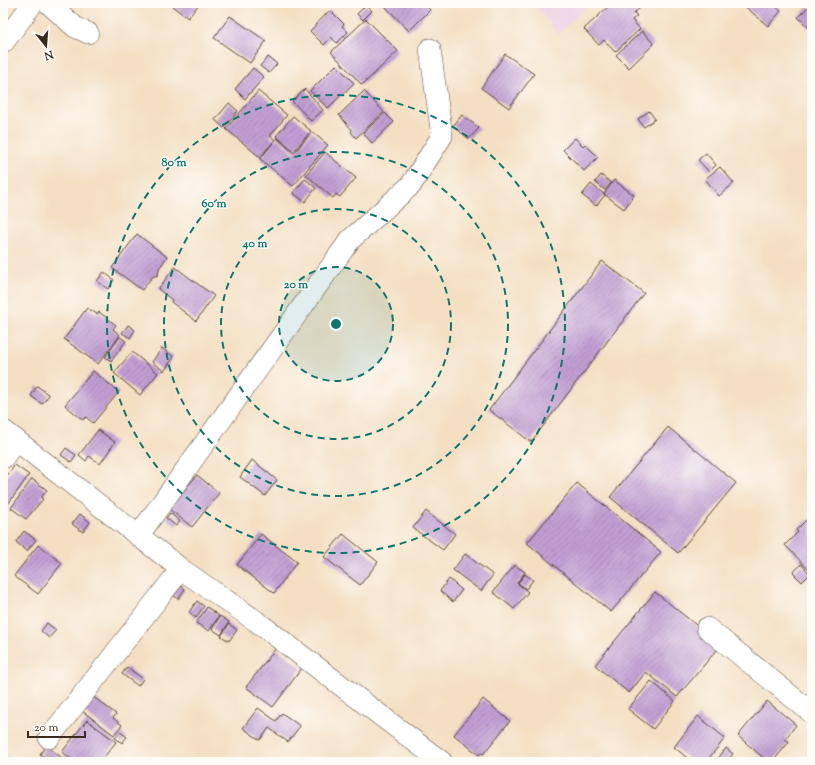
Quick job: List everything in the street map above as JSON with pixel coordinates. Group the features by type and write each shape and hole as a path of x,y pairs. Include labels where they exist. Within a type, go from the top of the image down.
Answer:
{"street":[{"path":"3,43 33,3"},
{"path":"48,3 75,27 88,33"},
{"path":"139,535 350,240 411,185 442,136 430,49"},
{"path":"3,458 10,435 139,535 181,570 256,621 442,762"},
{"path":"49,738 181,570"},
{"path":"707,628 812,713"}],"shaded area":[{"path":"533,3 591,3 558,34"}],"building":[{"path":"168,3 200,3 188,18"},
{"path":"287,3 297,3 294,8"},
{"path":"382,3 424,3 430,10 409,31"},
{"path":"612,3 635,3 640,8 634,13 637,16 632,20 640,29 615,52 604,40 599,45 584,29"},
{"path":"741,3 772,3 781,11 768,26"},
{"path":"366,5 372,11 363,20 357,14"},
{"path":"808,7 812,11 812,31 798,17"},
{"path":"330,10 344,24 342,26 348,32 337,43 331,37 324,45 310,31"},
{"path":"230,16 266,41 250,63 214,38"},
{"path":"366,19 398,51 362,85 331,52"},
{"path":"642,31 654,44 629,68 616,55"},
{"path":"505,54 534,74 509,108 481,88"},
{"path":"268,57 277,64 269,73 260,66"},
{"path":"336,65 354,83 328,108 310,91"},
{"path":"253,68 264,77 245,99 235,89"},
{"path":"305,89 323,110 311,121 292,101"},
{"path":"258,91 287,115 270,136 275,140 260,157 226,129"},
{"path":"364,91 384,112 356,138 351,132 352,130 339,115"},
{"path":"229,103 238,111 224,128 215,120"},
{"path":"649,111 655,119 644,127 638,119"},
{"path":"385,113 394,122 372,143 363,133"},
{"path":"462,115 479,128 469,139 453,126"},
{"path":"293,116 311,131 294,151 276,136"},
{"path":"312,132 328,145 293,186 260,159 277,138 294,153"},
{"path":"575,138 583,146 585,144 598,157 584,171 563,150"},
{"path":"325,152 356,178 340,197 336,194 333,198 306,175"},
{"path":"706,153 716,165 709,172 698,160"},
{"path":"720,167 734,183 719,196 705,179"},
{"path":"601,175 611,183 605,190 595,182"},
{"path":"305,179 316,188 305,202 293,193"},
{"path":"614,180 634,195 624,209 604,194"},
{"path":"591,184 605,195 596,206 582,195"},
{"path":"137,234 167,257 159,268 158,275 152,277 142,290 112,268"},
{"path":"602,261 644,293 531,442 489,410"},
{"path":"175,267 214,296 196,321 171,302 172,300 158,289"},
{"path":"104,272 114,280 108,289 97,281"},
{"path":"87,308 97,314 99,312 116,325 113,329 120,335 98,364 64,339"},
{"path":"128,325 135,330 130,338 122,333"},
{"path":"120,337 126,341 111,361 105,357"},
{"path":"162,348 174,357 164,371 152,362"},
{"path":"132,352 158,373 140,395 114,373"},
{"path":"93,371 119,392 93,423 86,417 83,420 65,405"},
{"path":"37,386 49,395 42,404 31,396"},
{"path":"668,427 736,483 678,553 610,497"},
{"path":"98,430 115,442 100,464 89,456 86,461 79,455"},
{"path":"66,448 76,455 71,462 61,455"},
{"path":"252,460 277,480 265,496 240,477"},
{"path":"15,465 29,475 8,504 3,500 3,481"},
{"path":"197,475 219,493 192,527 169,509"},
{"path":"32,479 47,490 41,498 43,499 26,519 11,508"},
{"path":"577,483 661,552 611,612 527,543"},
{"path":"426,511 455,534 443,550 413,528"},
{"path":"170,513 180,521 176,526 166,518"},
{"path":"80,514 90,522 83,532 72,524"},
{"path":"812,519 812,570 810,571 785,545 798,532 796,530 806,520 808,522"},
{"path":"24,531 36,540 27,551 16,542"},
{"path":"261,534 297,562 274,593 237,565"},
{"path":"343,534 378,562 360,585 324,557"},
{"path":"38,545 62,563 38,594 14,576"},
{"path":"465,554 493,575 481,591 453,570"},
{"path":"801,564 810,574 802,582 793,573"},
{"path":"515,565 525,572 517,583 528,592 514,609 493,592"},
{"path":"525,574 533,580 526,589 518,583"},
{"path":"449,579 462,590 453,602 440,591"},
{"path":"177,583 185,589 178,599 170,593"},
{"path":"655,592 721,645 677,697 646,672 629,693 595,665"},
{"path":"197,601 204,606 196,618 189,612"},
{"path":"207,607 219,616 209,631 196,623"},
{"path":"220,616 229,622 221,635 212,629"},
{"path":"47,623 56,630 49,638 41,631"},
{"path":"229,624 237,630 229,641 221,636"},
{"path":"276,648 302,668 273,707 246,687"},
{"path":"127,667 143,679 138,686 122,674"},
{"path":"651,681 675,701 653,729 628,709"},
{"path":"88,693 116,714 113,718 122,725 114,735 77,707"},
{"path":"483,699 510,721 483,754 481,753 479,755 454,735"},
{"path":"767,701 796,725 785,739 789,742 774,760 770,757 767,761 738,736"},
{"path":"258,708 276,721 282,713 300,726 288,742 269,728 260,740 243,728"},
{"path":"698,716 725,738 706,762 692,762 674,747"},
{"path":"87,720 116,742 100,762 75,762 62,752"},
{"path":"120,732 127,737 122,743 115,738"},
{"path":"46,746 65,760 63,762 51,762 40,754"},
{"path":"812,747 812,756 808,753"},
{"path":"726,748 733,754 726,762 720,762 717,760"},
{"path":"3,755 13,762 3,762"}]}
